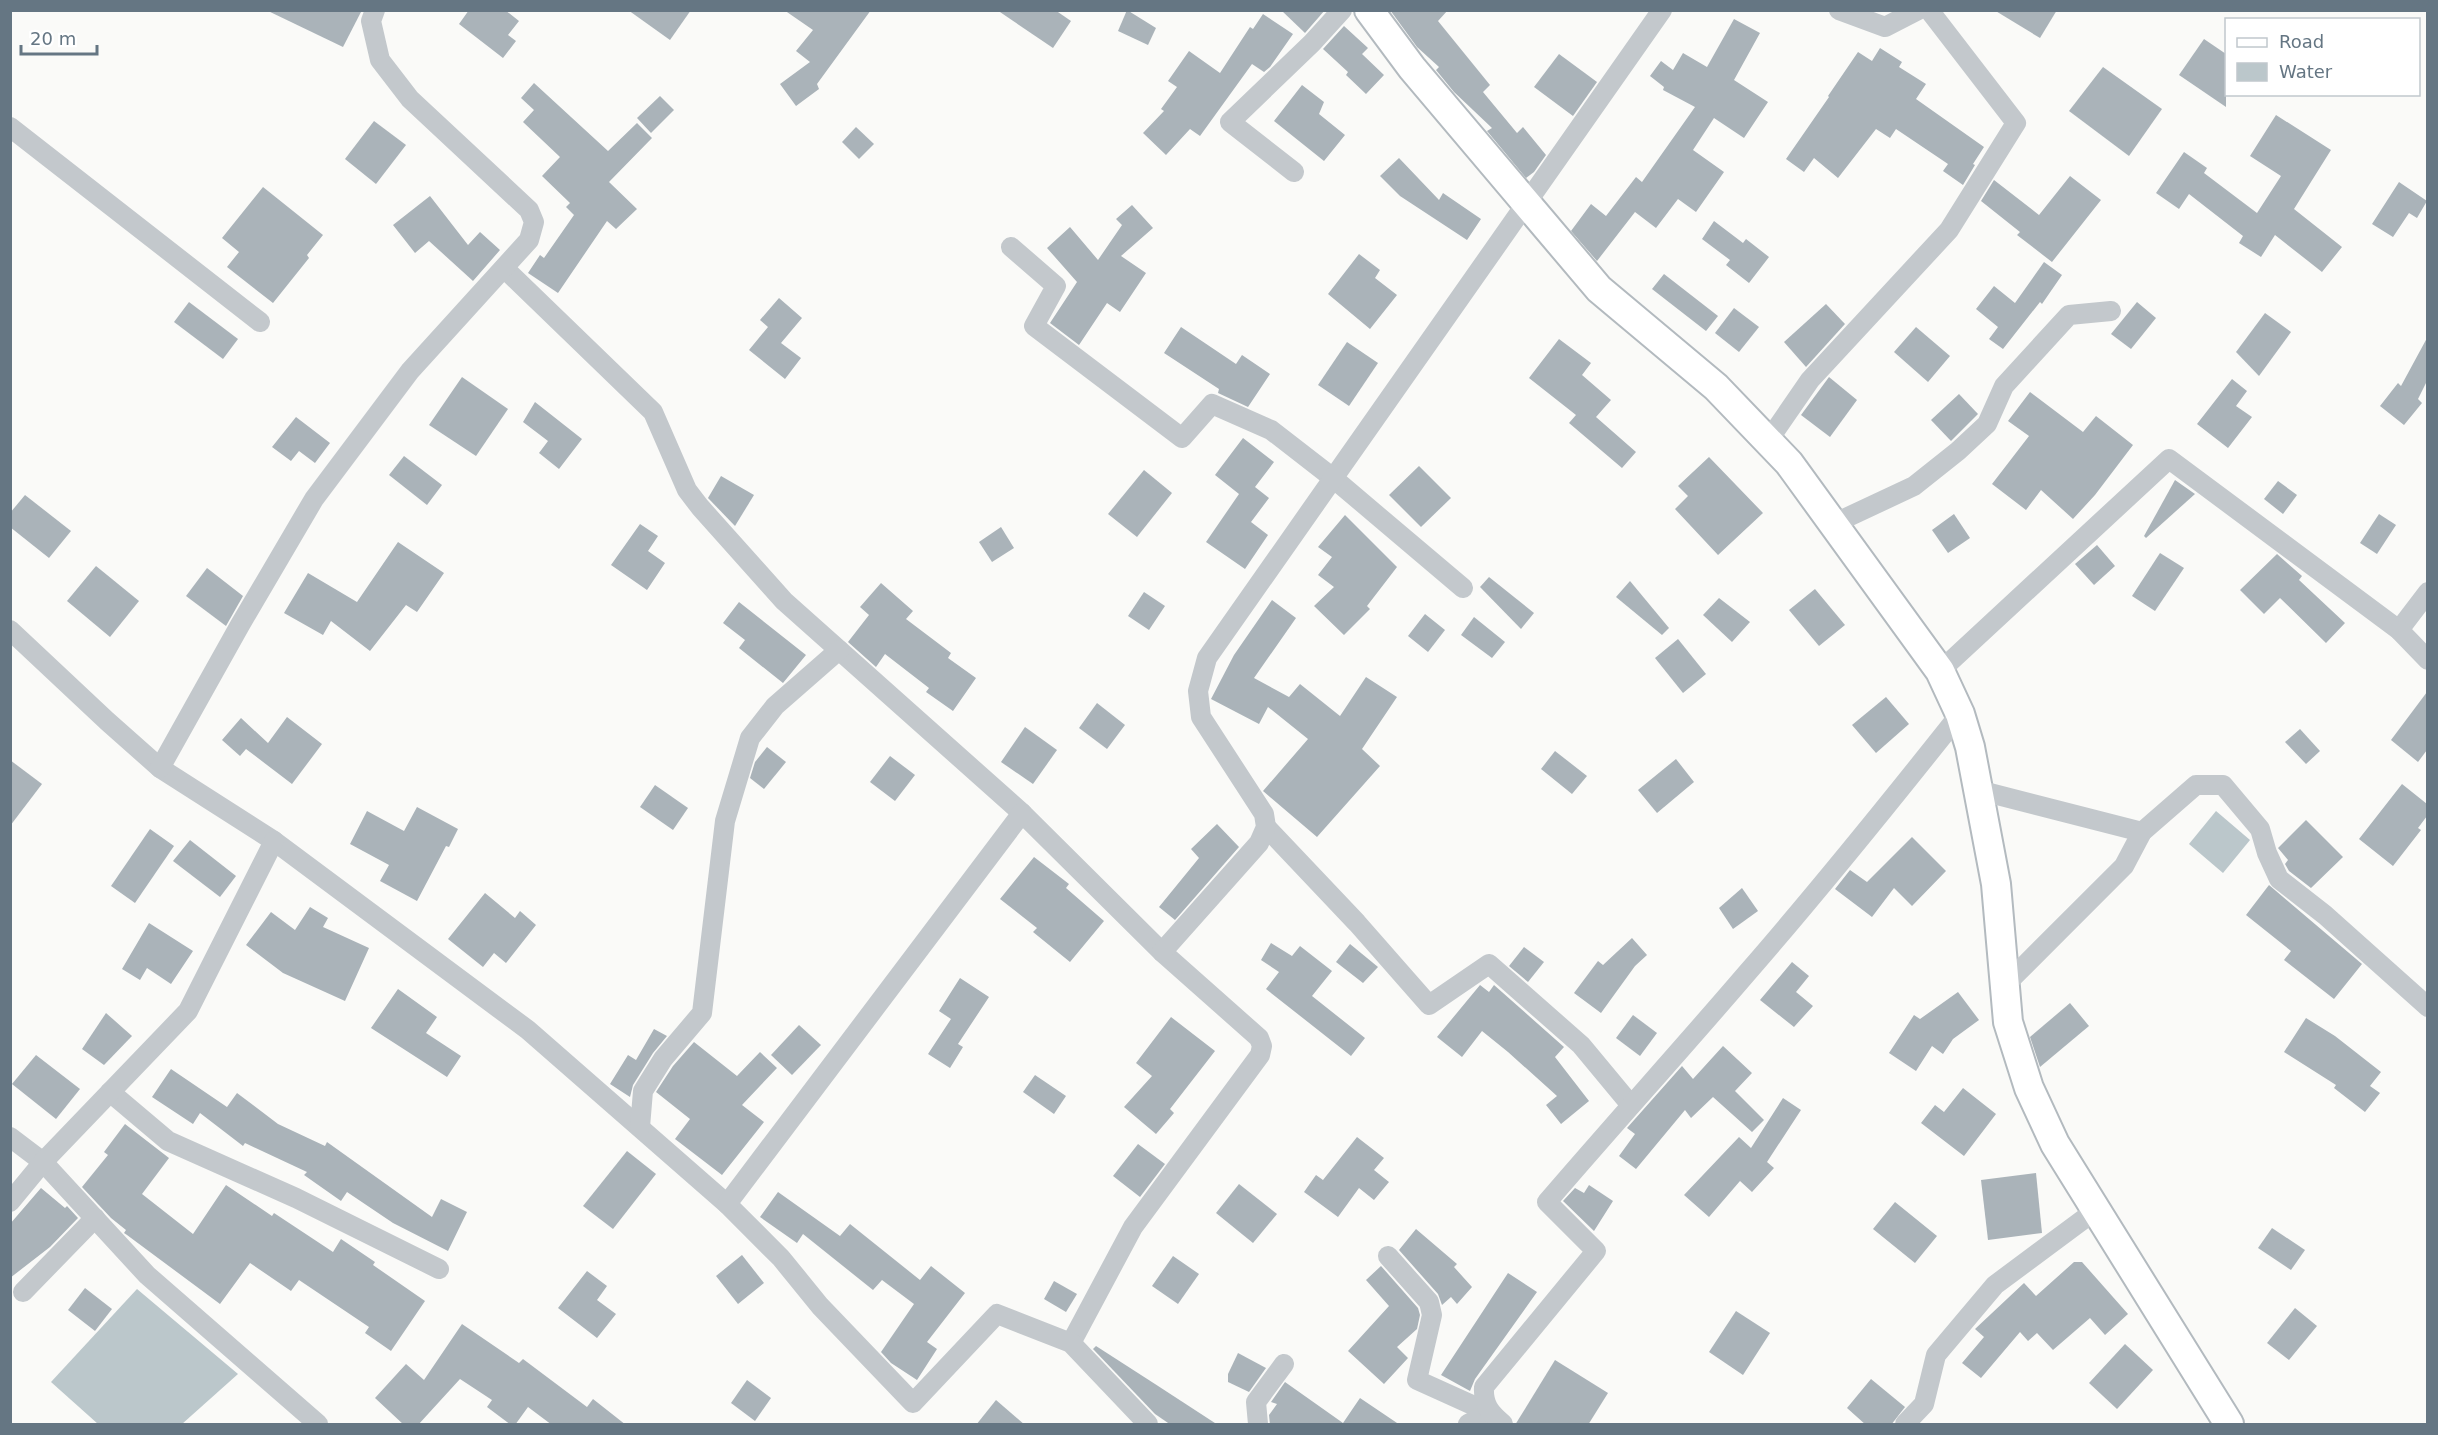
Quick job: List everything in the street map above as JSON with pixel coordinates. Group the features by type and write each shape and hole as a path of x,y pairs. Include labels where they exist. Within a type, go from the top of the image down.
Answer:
{"main road":[{"path":"1369,10 1412,68 1599,289 1716,387 1790,463 1940,671 1960,714 1978,790 1996,884 2008,1022 2030,1088 2055,1144 2229,1425"}],"street":[{"path":"160,768 314,499 410,371 529,240 534,222 529,210 410,99 380,60 371,21 375,10"},
{"path":"1293,172 1230,123 1312,43 1342,10"},
{"path":"1162,952 1259,843 1266,827 1264,814 1201,717 1198,691 1207,658 1662,10"},
{"path":"1839,10 1885,27 1918,10"},
{"path":"1768,441 1810,380 1949,230 2016,123 1929,10"},
{"path":"10,127 261,322"},
{"path":"1011,247 1056,286 1034,326 1182,438 1212,404 1271,430 1333,478 1463,588"},
{"path":"504,268 643,401 658,422 687,490 784,601 1022,813 1162,952 1259,1038 1262,1046 1260,1055 1133,1227 1071,1343"},
{"path":"1833,524 1914,486 1958,451 1987,424 2004,386 2069,315 2111,311"},
{"path":"1940,671 2169,459 2399,630 2427,660"},
{"path":"2399,630 2427,592"},
{"path":"10,630 107,722 160,768 274,841 528,1030 727,1204 781,1258 820,1306 913,1403 997,1314 1071,1343 1148,1425"},
{"path":"640,1127 643,1092 663,1059 702,1013 725,821 750,738 775,706 839,650"},
{"path":"1497,1419 1484,1400 1484,1387 1596,1251 1547,1202 1630,1104 1747,973 1879,817 1960,714"},
{"path":"2005,985 2124,866 2142,832 2196,785 2223,785 2260,829 2267,853 2279,879 2325,915 2427,1007"},
{"path":"1978,790 2142,832"},
{"path":"727,1204 1022,813"},
{"path":"1266,827 1371,938 1428,1005 1489,964 1581,1045 1630,1104"},
{"path":"10,1202 43,1162 188,1011 274,841"},
{"path":"110,1092 168,1141 297,1198 439,1269"},
{"path":"10,1137 43,1162 147,1275 298,1418 318,1425"},
{"path":"1905,1425 1924,1404 1936,1355 1995,1285 2096,1210"},
{"path":"23,1292 95,1218"},
{"path":"1388,1256 1429,1302 1432,1315 1417,1380 1497,1419"},
{"path":"1258,1425 1256,1402 1284,1364"},
{"path":"1468,1425 1497,1419"}],"water":[{"path":"2216,811 2250,840 2223,873 2189,844"},
{"path":"137,1289 238,1374 182,1424 98,1424 51,1382"}],"building":[{"path":"266,10 362,10 343,47"},
{"path":"469,10 505,10 519,21 508,35 516,41 503,58 459,24"},
{"path":"628,10 691,10 670,40"},
{"path":"784,10 871,10 817,84 819,89 796,106 780,84 810,62 796,51 813,30"},
{"path":"997,10 1055,10 1071,21 1053,48"},
{"path":"1127,10 1156,28 1148,45 1118,31"},
{"path":"1281,10 1325,10 1305,33"},
{"path":"1390,10 1448,10 1438,21 1490,85 1483,92 1517,133 1523,127 1546,155 1534,172 1526,178 1487,131 1492,128 1454,92 1436,70 1439,67 1417,47"},
{"path":"1994,10 2057,10 2040,38"},
{"path":"1263,14 1293,34 1264,72 1252,64 1200,136 1190,129 1166,155 1143,133 1164,111 1161,109 1177,87 1168,81 1189,51 1220,73 1250,27 1253,29"},
{"path":"1734,19 1760,33 1734,80 1768,102 1744,138 1714,118 1693,150 1724,172 1696,212 1678,199 1656,228 1635,212 1597,261 1571,231 1591,204 1606,216 1636,177 1642,182 1695,107 1663,90 1664,87 1650,76 1661,61 1673,70 1683,53 1707,67"},
{"path":"1344,26 1368,48 1362,54 1384,75 1366,94 1346,75 1348,72 1323,49"},
{"path":"2204,39 2225,53 2226,107 2179,75"},
{"path":"1880,48 1902,62 1899,67 1926,84 1916,99 1984,147 1963,185 1943,171 1948,164 1896,129 1890,138 1876,129 1838,178 1814,158 1804,172 1786,159 1858,52 1872,61"},
{"path":"1559,54 1597,82 1573,116 1534,87"},
{"path":"2103,67 2162,109 2129,156 2069,111"},
{"path":"534,83 608,151 637,123 652,138 609,182 637,209 616,229 607,221 558,293 528,273 540,255 544,258 574,215 566,207 570,203 542,176 560,157 523,122 534,110 521,98"},
{"path":"1302,85 1324,102 1319,114 1345,135 1324,161 1274,121"},
{"path":"660,96 674,110 651,133 637,118"},
{"path":"2276,115 2331,150 2294,209 2342,247 2322,272 2275,235 2261,257 2239,243 2243,236 2189,194 2179,209 2156,193 2184,152 2207,168 2204,173 2257,213 2281,176 2250,156"},
{"path":"374,121 406,145 376,184 345,159"},
{"path":"856,127 874,144 859,159 842,142"},
{"path":"1399,158 1439,200 1443,193 1481,219 1467,240 1400,196 1380,176"},
{"path":"2070,176 2101,200 2052,262 2017,235 2020,232 1981,201 1994,180 2039,215"},
{"path":"2399,182 2427,201 2417,218 2409,213 2393,237 2372,224"},
{"path":"263,187 323,235 307,255 309,258 273,303 227,267 239,252 222,238"},
{"path":"430,196 468,245 480,232 500,250 473,281 429,241 415,253 393,225"},
{"path":"1132,205 1153,228 1121,256 1146,273 1120,312 1107,303 1079,345 1050,323 1077,282 1047,248 1070,227 1098,260 1122,225 1116,219"},
{"path":"1714,221 1743,243 1746,239 1769,257 1749,283 1726,265 1730,260 1702,239"},
{"path":"1359,254 1380,270 1375,278 1397,295 1370,329 1328,294"},
{"path":"2044,262 2062,275 2042,304 2040,302 2003,349 1989,339 1998,327 1976,309 1994,286 2015,303"},
{"path":"1664,274 1718,316 1706,331 1652,289"},
{"path":"779,298 802,318 781,343 801,358 785,379 749,350 768,327 760,320"},
{"path":"189,302 238,339 223,359 174,322"},
{"path":"2137,302 2156,318 2131,349 2111,334"},
{"path":"1826,304 1845,324 1806,367 1784,342"},
{"path":"1734,308 1759,327 1739,352 1715,333"},
{"path":"2265,313 2291,332 2259,376 2236,352"},
{"path":"1181,327 1236,364 1242,355 1270,374 1248,407 1218,393 1219,389 1164,353"},
{"path":"1916,327 1950,356 1928,382 1894,352"},
{"path":"2427,338 2427,381 2418,399 2422,403 2404,425 2380,406 2398,383 2401,386"},
{"path":"1559,339 1591,363 1582,375 1611,400 1596,417 1636,452 1622,468 1569,423 1576,415 1529,378"},
{"path":"1347,342 1378,363 1349,406 1318,385"},
{"path":"462,377 508,409 476,456 429,425"},
{"path":"1829,377 1857,400 1830,437 1801,415"},
{"path":"2232,379 2247,391 2236,406 2252,417 2228,448 2197,424"},
{"path":"2030,392 2083,432 2096,416 2133,445 2095,495 2073,519 2041,490 2026,510 1992,484 2029,436 2008,421"},
{"path":"1959,394 1978,414 1951,441 1931,420"},
{"path":"535,402 582,439 559,469 539,453 548,441 523,422"},
{"path":"296,417 330,443 315,463 299,451 291,461 272,447"},
{"path":"1243,438 1274,462 1255,487 1269,498 1251,522 1268,535 1245,569 1206,542 1239,494 1215,475"},
{"path":"404,456 442,485 427,505 389,475"},
{"path":"1709,457 1763,513 1718,555 1675,509 1688,496 1678,486"},
{"path":"1419,466 1451,498 1421,527 1389,495"},
{"path":"1144,470 1172,493 1137,537 1108,514"},
{"path":"721,476 754,495 735,526 708,498"},
{"path":"2175,480 2195,494 2146,538 2144,536"},
{"path":"2278,481 2297,495 2283,514 2264,499"},
{"path":"25,495 71,531 49,558 10,527 10,513"},
{"path":"1954,514 1970,538 1948,553 1932,530"},
{"path":"2379,514 2396,525 2377,554 2360,543"},
{"path":"1345,515 1397,567 1367,606 1370,609 1344,635 1314,606 1334,587 1318,575 1332,557 1318,547"},
{"path":"640,524 658,536 648,551 665,563 647,590 611,565"},
{"path":"1001,527 1014,548 992,562 979,542"},
{"path":"398,542 444,573 417,612 406,605 370,651 331,621 323,635 284,613 308,573 357,602"},
{"path":"2097,545 2115,566 2094,585 2075,564"},
{"path":"2160,553 2184,568 2155,611 2132,596"},
{"path":"2277,554 2302,576 2299,580 2345,623 2326,643 2280,598 2264,614 2240,590"},
{"path":"96,566 139,601 110,637 67,601"},
{"path":"207,568 243,596 226,626 186,596"},
{"path":"1489,577 1534,613 1521,629 1480,587"},
{"path":"1630,581 1669,628 1662,635 1616,597"},
{"path":"881,583 913,611 906,619 951,653 948,658 976,678 953,711 926,692 929,688 885,654 876,667 848,642 869,615 860,607"},
{"path":"1815,589 1845,625 1819,646 1789,610"},
{"path":"1144,592 1165,606 1149,630 1128,616"},
{"path":"1719,598 1750,622 1732,642 1703,615"},
{"path":"1272,600 1296,618 1254,678 1289,697 1300,684 1340,716 1366,677 1397,697 1362,749 1380,766 1317,837 1263,791 1308,739 1268,707 1259,724 1211,699 1234,655"},
{"path":"739,602 806,655 783,683 739,648 745,640 723,623"},
{"path":"1425,614 1445,630 1428,652 1408,636"},
{"path":"1474,617 1505,642 1492,658 1461,635"},
{"path":"1678,639 1706,674 1683,693 1655,658"},
{"path":"2427,692 2427,750 2418,762 2391,740"},
{"path":"1886,697 1909,724 1876,753 1852,725"},
{"path":"1097,703 1125,725 1107,749 1079,728"},
{"path":"287,717 322,744 292,784 246,749 240,756 222,740 241,718 268,743"},
{"path":"1025,727 1057,750 1033,784 1001,762"},
{"path":"2300,729 2320,751 2306,764 2285,742"},
{"path":"767,747 786,762 764,789 750,778 755,762"},
{"path":"1555,751 1587,776 1572,794 1541,769"},
{"path":"890,756 915,775 895,801 870,782"},
{"path":"1676,759 1694,782 1657,813 1638,790"},
{"path":"10,760 42,784 10,826"},
{"path":"2402,784 2427,804 2427,816 2418,828 2421,830 2393,866 2359,839"},
{"path":"655,785 688,808 673,830 640,807"},
{"path":"417,807 458,829 449,847 446,846 417,901 380,881 389,865 350,844 367,811 404,831"},
{"path":"2306,820 2343,857 2311,888 2289,871 2285,864 2288,860 2278,848"},
{"path":"1217,824 1239,847 1175,920 1159,907 1199,858 1191,849"},
{"path":"150,829 174,846 135,903 111,886"},
{"path":"1912,837 1946,871 1912,906 1894,888 1872,917 1835,889 1850,870 1867,882"},
{"path":"190,840 236,876 220,897 173,861"},
{"path":"1034,857 1069,884 1066,888 1104,921 1070,962 1033,932 1037,928 1000,899"},
{"path":"2269,885 2362,964 2334,999 2284,960 2291,951 2246,915"},
{"path":"1742,888 1758,911 1733,929 1719,908"},
{"path":"485,893 515,918 520,911 536,925 506,963 494,953 483,967 448,939"},
{"path":"310,907 328,918 323,927 369,948 345,1001 283,973 246,945 271,912 295,930"},
{"path":"149,923 193,951 171,984 147,968 140,980 122,969"},
{"path":"1632,938 1647,955 1635,966 1601,1013 1574,993 1598,961 1603,965"},
{"path":"1271,943 1292,956 1300,946 1332,971 1312,996 1365,1038 1351,1056 1266,989 1279,972 1261,960"},
{"path":"1350,944 1378,967 1363,983 1336,962"},
{"path":"1524,947 1544,962 1528,982 1509,966"},
{"path":"1792,962 1809,976 1796,992 1813,1006 1794,1027 1760,1000"},
{"path":"960,978 989,997 958,1044 963,1047 950,1068 928,1054 951,1019 939,1011"},
{"path":"1480,985 1489,992 1494,985 1564,1047 1555,1057 1589,1101 1561,1124 1546,1105 1557,1096 1482,1031 1462,1057 1437,1037"},
{"path":"398,989 437,1017 426,1033 461,1056 447,1077 371,1028"},
{"path":"1958,992 1979,1020 1953,1039 1943,1054 1932,1046 1916,1071 1889,1053 1914,1015 1920,1019"},
{"path":"2070,1003 2089,1026 2040,1067 2030,1037"},
{"path":"106,1013 132,1036 104,1065 82,1049"},
{"path":"1633,1015 1657,1033 1640,1056 1616,1038"},
{"path":"1171,1017 1215,1051 1170,1109 1174,1113 1156,1134 1124,1107 1152,1076 1136,1063"},
{"path":"2306,1018 2335,1036 2381,1072 2370,1086 2380,1093 2365,1112 2334,1088 2336,1085 2284,1052"},
{"path":"799,1025 821,1045 792,1075 771,1055"},
{"path":"654,1029 667,1036 653,1053 633,1085 630,1097 610,1084 628,1055 636,1060"},
{"path":"694,1042 737,1076 760,1052 777,1068 742,1105 764,1122 722,1175 675,1139 690,1119 656,1092 673,1066"},
{"path":"1723,1046 1752,1073 1735,1091 1764,1120 1752,1132 1713,1097 1691,1118 1685,1110 1636,1169 1619,1156 1635,1134 1627,1128 1682,1066 1693,1079"},
{"path":"36,1055 80,1089 56,1119 12,1084"},
{"path":"171,1069 227,1107 237,1093 278,1124 325,1146 327,1142 432,1217 441,1199 467,1212 448,1251 393,1223 347,1192 341,1201 304,1175 307,1172 245,1143 243,1146 200,1113 193,1124 152,1097"},
{"path":"1035,1075 1066,1096 1054,1114 1023,1092"},
{"path":"1963,1088 1996,1114 1964,1156 1921,1123 1935,1105 1944,1112"},
{"path":"1783,1098 1801,1110 1767,1162 1774,1168 1752,1192 1740,1181 1709,1217 1684,1195 1739,1137 1751,1148"},
{"path":"125,1124 169,1158 142,1194 193,1234 226,1185 272,1216 274,1213 333,1252 341,1239 375,1262 373,1265 425,1301 391,1351 365,1333 369,1327 299,1280 291,1291 250,1263 220,1304 124,1233 126,1230 111,1218 82,1187 108,1155 104,1152"},
{"path":"1357,1137 1384,1158 1374,1170 1389,1182 1374,1200 1359,1188 1338,1217 1304,1192 1316,1175 1323,1180"},
{"path":"1138,1144 1165,1164 1140,1197 1113,1176"},
{"path":"627,1151 656,1174 613,1229 583,1206"},
{"path":"2036,1173 2042,1233 1988,1240 1981,1180"},
{"path":"1239,1184 1277,1214 1253,1243 1216,1213"},
{"path":"1589,1185 1613,1201 1594,1231 1563,1201 1575,1188 1584,1193"},
{"path":"41,1188 65,1208 67,1206 78,1218 50,1247 10,1278 10,1224"},
{"path":"778,1192 840,1236 850,1224 920,1280 931,1266 965,1293 927,1342 937,1349 917,1380 891,1363 881,1352 914,1304 882,1280 873,1290 803,1234 797,1243 760,1217"},
{"path":"1895,1202 1937,1236 1915,1263 1873,1229"},
{"path":"2272,1228 2305,1250 2291,1270 2258,1248"},
{"path":"1416,1229 1457,1264 1454,1267 1472,1287 1457,1304 1451,1297 1442,1305 1438,1294 1399,1250"},
{"path":"742,1255 764,1283 738,1304 716,1276"},
{"path":"1173,1256 1199,1274 1178,1304 1152,1286"},
{"path":"2074,1262 2082,1262 2128,1314 2105,1335 2090,1318 2053,1350 2037,1333 2028,1341 2020,1332 1981,1378 1962,1363 1984,1337 1975,1329 2024,1283 2036,1296"},
{"path":"1381,1266 1418,1308 1420,1315 1417,1329 1397,1347 1408,1358 1384,1384 1348,1351 1389,1306 1366,1280"},
{"path":"587,1271 607,1286 597,1300 616,1314 597,1338 558,1308"},
{"path":"1508,1273 1537,1292 1475,1379 1470,1391 1441,1375"},
{"path":"1054,1281 1077,1294 1066,1312 1044,1299"},
{"path":"85,1288 112,1309 95,1331 68,1310"},
{"path":"2295,1308 2317,1326 2289,1360 2267,1343"},
{"path":"1736,1311 1770,1333 1743,1375 1709,1352"},
{"path":"462,1324 519,1363 523,1359 587,1407 593,1399 626,1425 552,1425 528,1407 515,1425 511,1425 487,1407 492,1400 460,1379 418,1425 404,1425 375,1398 406,1364 424,1380"},
{"path":"2125,1344 2153,1370 2117,1409 2089,1383"},
{"path":"1096,1346 1218,1425 1171,1425 1155,1414 1093,1349"},
{"path":"1238,1353 1266,1368 1249,1392 1228,1382 1228,1374"},
{"path":"1555,1360 1608,1393 1588,1425 1515,1425"},
{"path":"1871,1379 1905,1407 1891,1425 1866,1425 1847,1408"},
{"path":"747,1380 771,1398 755,1421 731,1403"},
{"path":"1285,1382 1343,1423 1360,1398 1400,1425 1270,1425 1269,1415 1277,1404 1271,1402"},
{"path":"996,1400 1025,1425 976,1425"}]}
